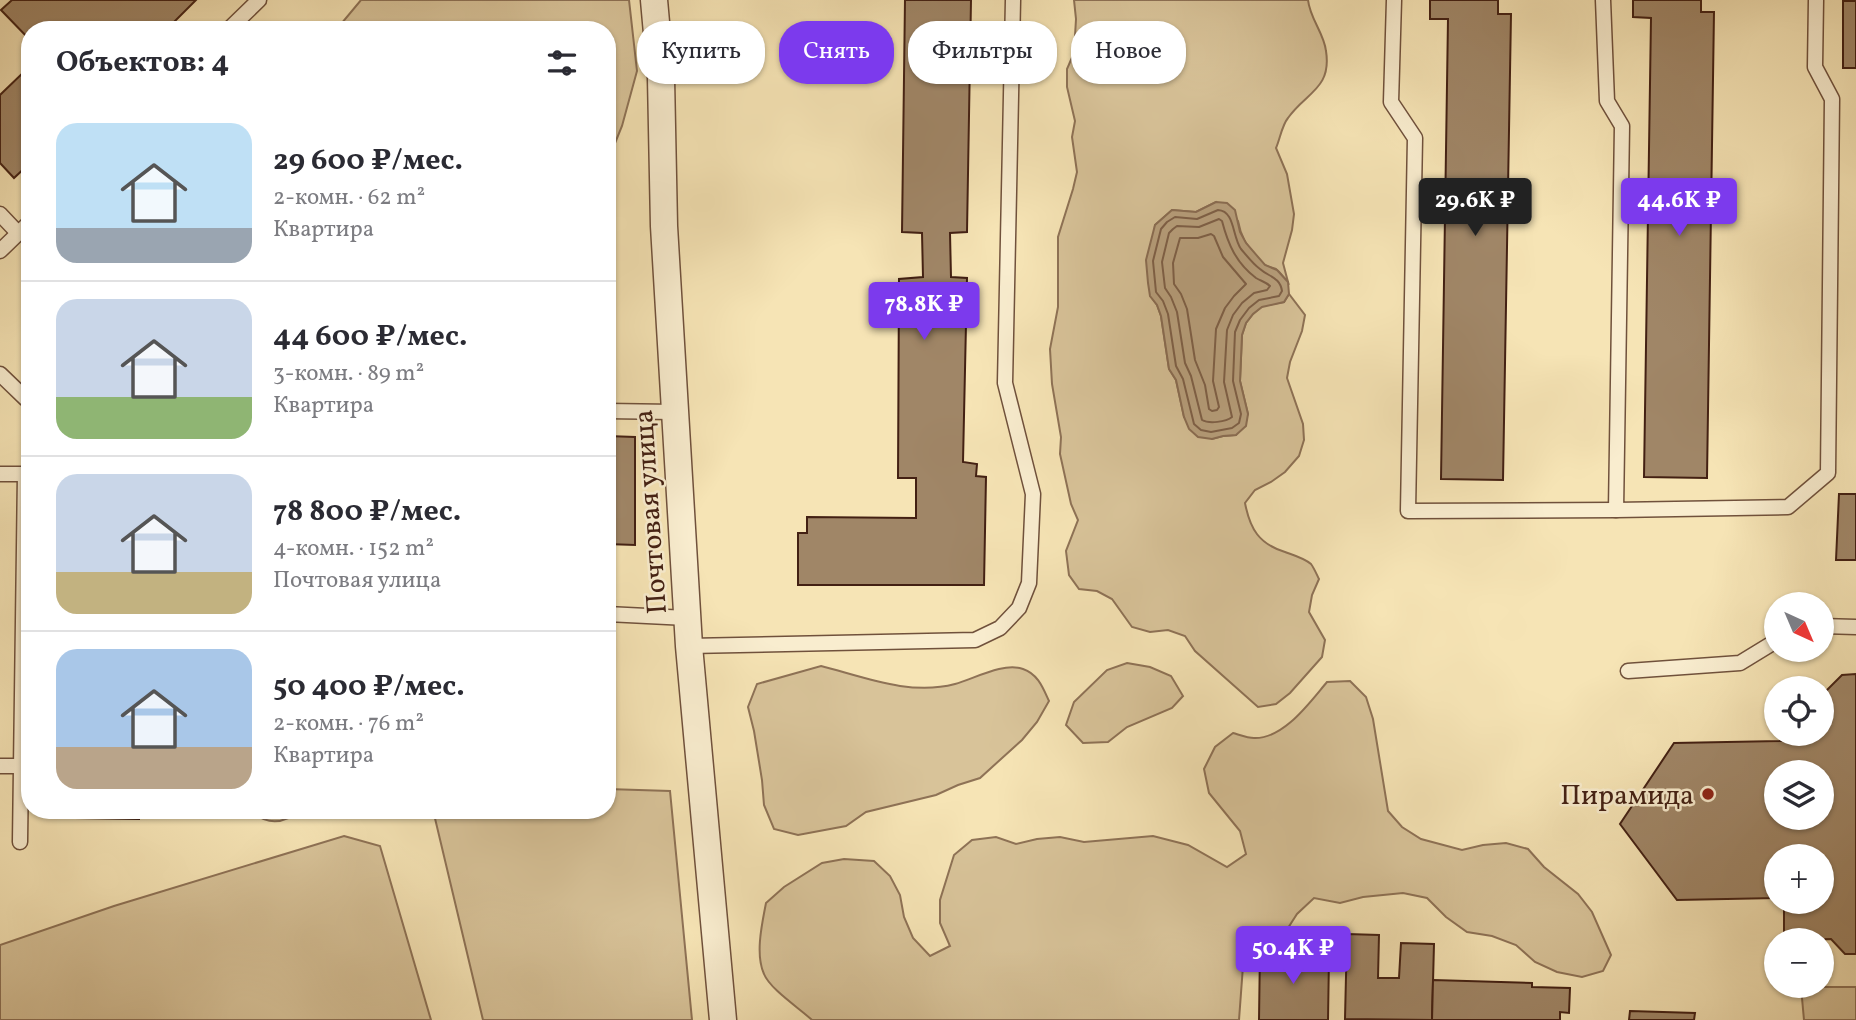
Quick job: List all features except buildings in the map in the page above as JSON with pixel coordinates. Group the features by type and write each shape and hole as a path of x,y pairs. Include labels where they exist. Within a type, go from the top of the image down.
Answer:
{"street":[{"name":"Почтовая улица","path":"654,0 661,78 664,226 688,646 723,1020"}],"lane":[{"path":"237,21 259,0"},
{"path":"688,646 975,640 1000,628 1019,608 1029,583 1032,494 1005,383 1013,0"},
{"path":"1394,0 1391,102 1415,138 1408,511 1788,507 1828,474 1832,99 1815,67 1816,0"},
{"path":"1603,0 1607,101 1622,126 1616,510"},
{"path":"0,214 18,233"},
{"path":"0,251 21,230"},
{"path":"0,374 21,394"},
{"path":"616,411 674,412"},
{"path":"0,474 21,474"},
{"path":"616,614 687,618"},
{"path":"1834,626 1856,627"},
{"path":"1628,671 1740,663 1764,649"},
{"path":"0,766 21,766 20,842"}],"shaded area":[{"path":"361,0 629,0 637,71 616,141 616,21 344,21"},
{"path":"1074,0 1308,0 1325,44 1325,74 1316,89 1286,121 1276,148 1287,174 1294,214 1283,263 1288,282 1276,269 1265,265 1255,256 1244,239 1238,221 1216,202 1196,212 1172,210 1155,225 1150,295 1161,316 1169,369 1176,380 1184,417 1212,439 1236,435 1248,414 1240,381 1242,335 1246,323 1262,306 1284,302 1289,294 1305,315 1287,378 1303,424 1304,440 1299,456 1285,472 1255,490 1245,503 1253,528 1262,540 1308,562 1319,579 1309,612 1325,640 1322,657 1290,693 1276,704 1258,707 1195,651 1185,636 1168,630 1150,632 1132,627 1112,599 1097,591 1079,589 1069,575 1066,551 1078,520 1071,504 1060,454 1061,437 1052,384 1050,349 1058,307 1058,237 1077,172 1072,137 1075,121 1067,87 1067,69 1071,60 1071,84 1186,84 1186,21 1076,19"},
{"path":"1127,663 1150,667 1171,676 1183,696 1172,708 1127,727 1108,742 1083,743 1066,725 1074,702 1107,670"},
{"path":"821,666 887,684 921,688 955,684 998,669 1015,667 1028,671 1036,678 1049,701 1022,740 980,778 936,795 866,812 846,826 798,835 774,829 764,805 748,707 757,684"},
{"path":"1350,681 1366,697 1373,719 1388,811 1402,827 1421,839 1462,850 1506,843 1528,849 1544,867 1578,894 1592,912 1611,955 1603,971 1582,977 1557,972 1535,962 1516,945 1492,936 1467,932 1446,917 1427,898 1403,893 1363,897 1340,903 1314,898 1297,914 1288,928 1270,936 1245,939 1239,1020 812,1020 767,980 760,957 766,903 784,887 822,863 844,859 874,861 890,876 900,895 904,917 913,938 930,956 950,946 940,923 940,900 954,855 972,840 996,837 1016,844 1060,837 1084,842 1153,836 1188,845 1227,867 1246,854 1240,831 1209,793 1204,769 1215,747 1233,733 1254,738 1276,732 1295,718 1327,682"},
{"path":"616,789 670,791 692,1020 483,1020 435,819 616,819"},
{"path":"264,819 286,819 281,821"},
{"path":"344,836 380,846 431,1020 0,1020 0,945 114,906"},
{"path":"1834,987 1856,987 1856,1020 1804,1020 1802,998 1834,998"}],"water":[{"path":"1216,202 1227,203 1235,210 1240,232 1246,243 1265,265 1277,270 1288,282 1289,294 1284,302 1262,307 1246,323 1242,335 1240,381 1248,414 1246,426 1236,435 1212,439 1198,437 1189,429 1184,417 1176,380 1169,369 1161,316 1150,296 1146,260 1155,225 1172,210 1196,212"}],"place":[{"name":"Пирамида","path":"1708,794"}]}
